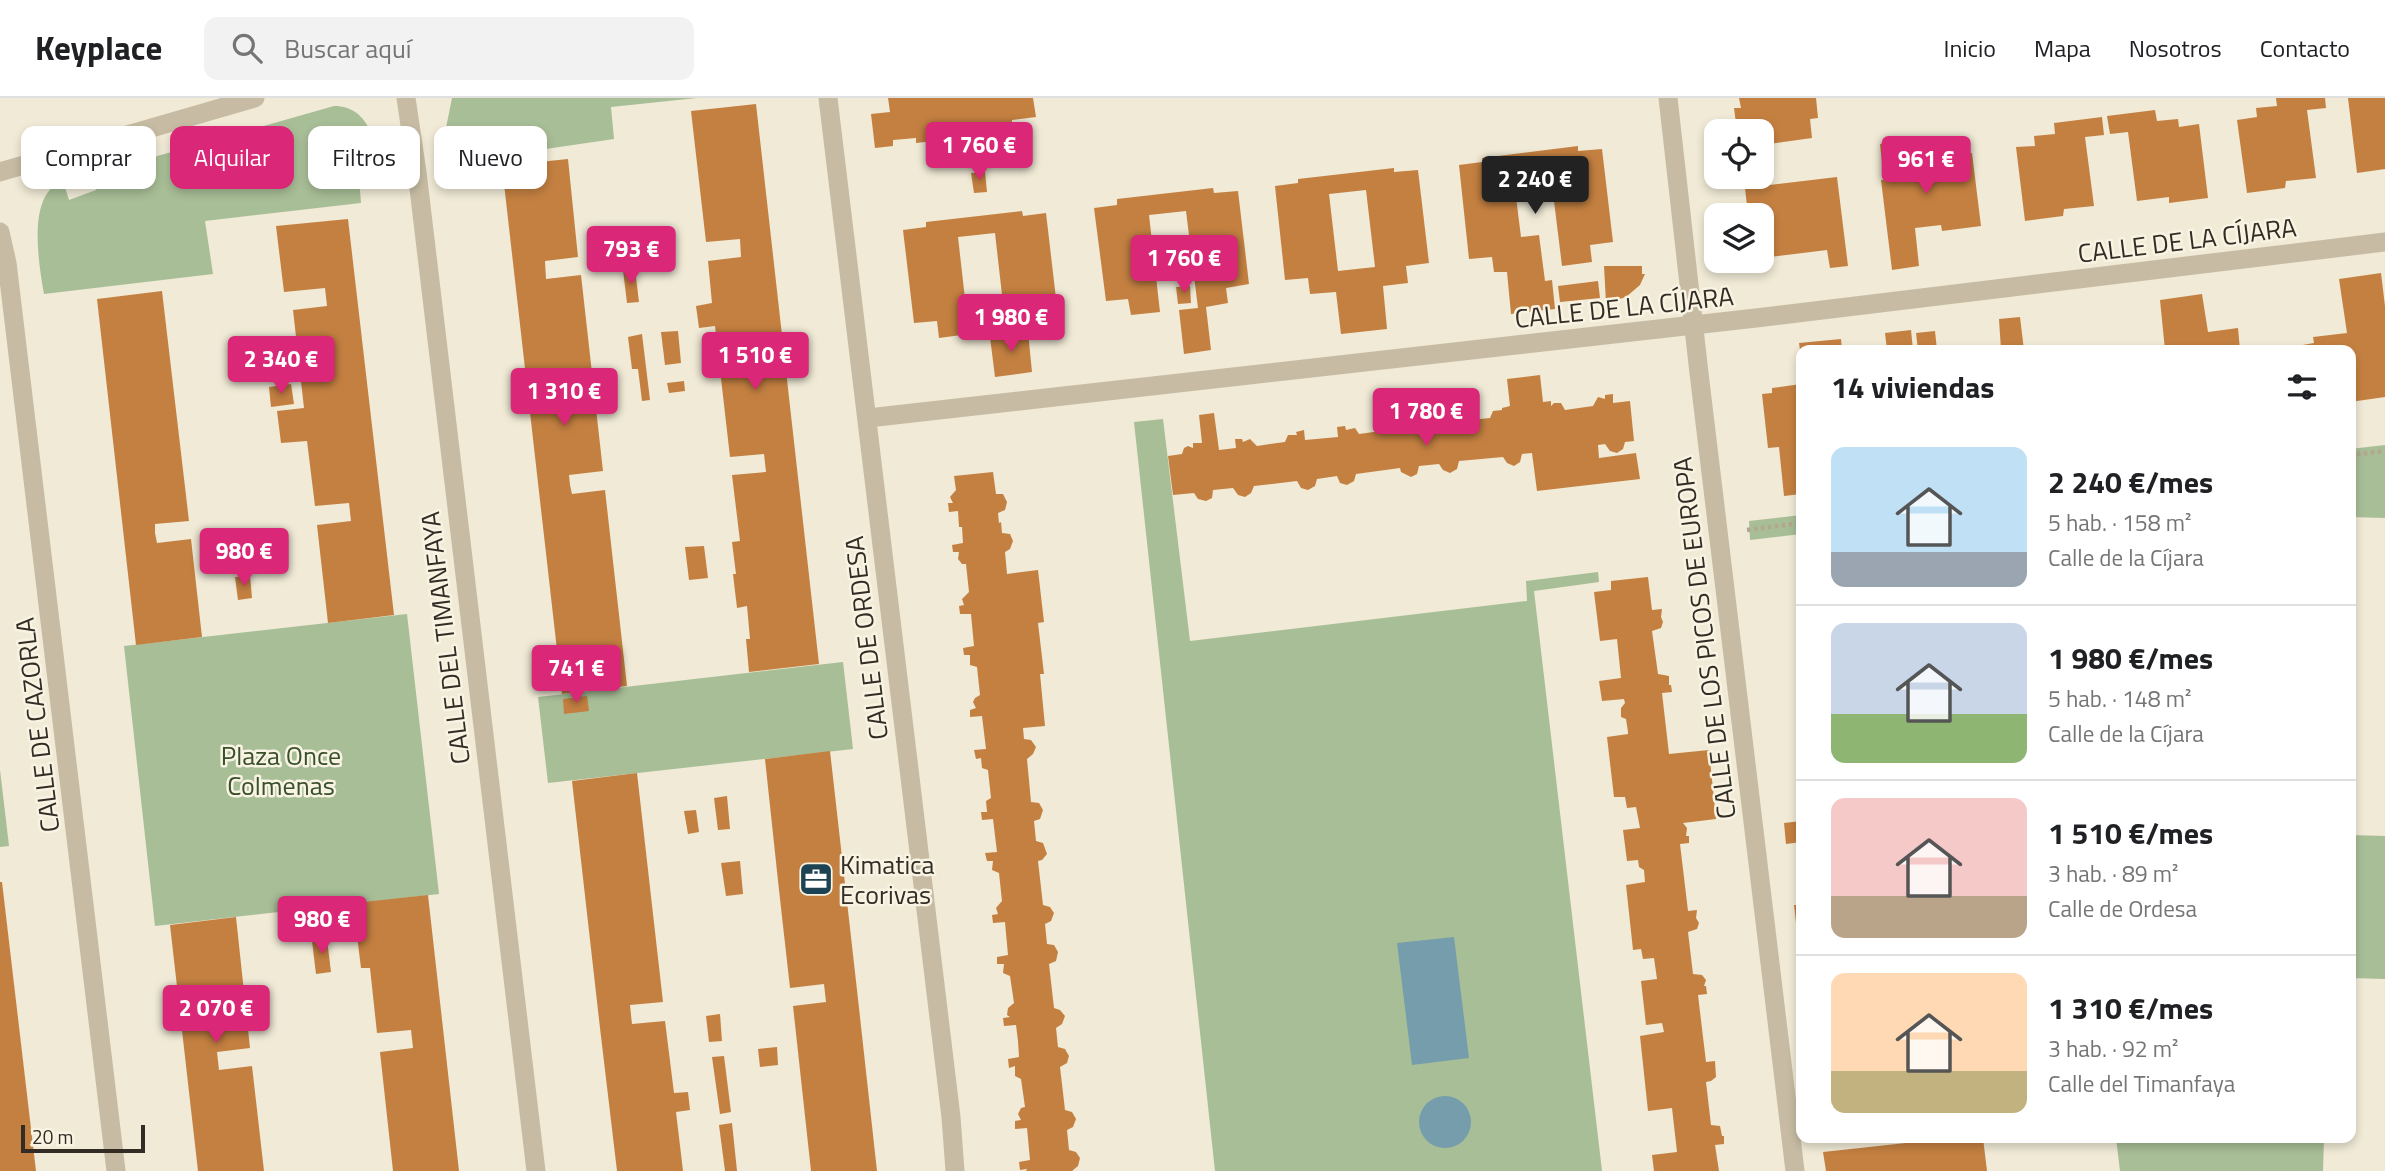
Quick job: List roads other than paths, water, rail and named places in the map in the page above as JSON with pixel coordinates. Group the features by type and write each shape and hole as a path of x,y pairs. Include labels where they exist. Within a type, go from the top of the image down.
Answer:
{"street":[{"path":"0,172 255,98"},
{"name":"CALLE DEL TIMANFAYA","path":"406,98 536,1171"},
{"name":"CALLE DE ORDESA","path":"828,98 951,1117 955,1171"},
{"name":"CALLE DE LOS PICOS DE EUROPA","path":"1668,98 1795,1171"},
{"name":"CALLE DE CAZORLA","path":"0,232 9,277 116,1171"},
{"name":"CALLE DE LA CÍJARA","path":"868,418 1693,325 2385,242"}],"water":[{"path":"1454,937 1469,1058 1412,1065 1397,943"},
{"path":"1445,1096 1455,1098 1463,1104 1469,1112 1469,1132 1463,1140 1455,1146 1445,1148 1435,1146 1427,1140 1421,1132 1419,1122 1421,1112 1427,1104 1435,1098"}],"place":[{"name":"Kimatica Ecorivas","path":"816,879"}],"park label":[{"name":"Plaza Once Colmenas","path":"281,770"}]}
